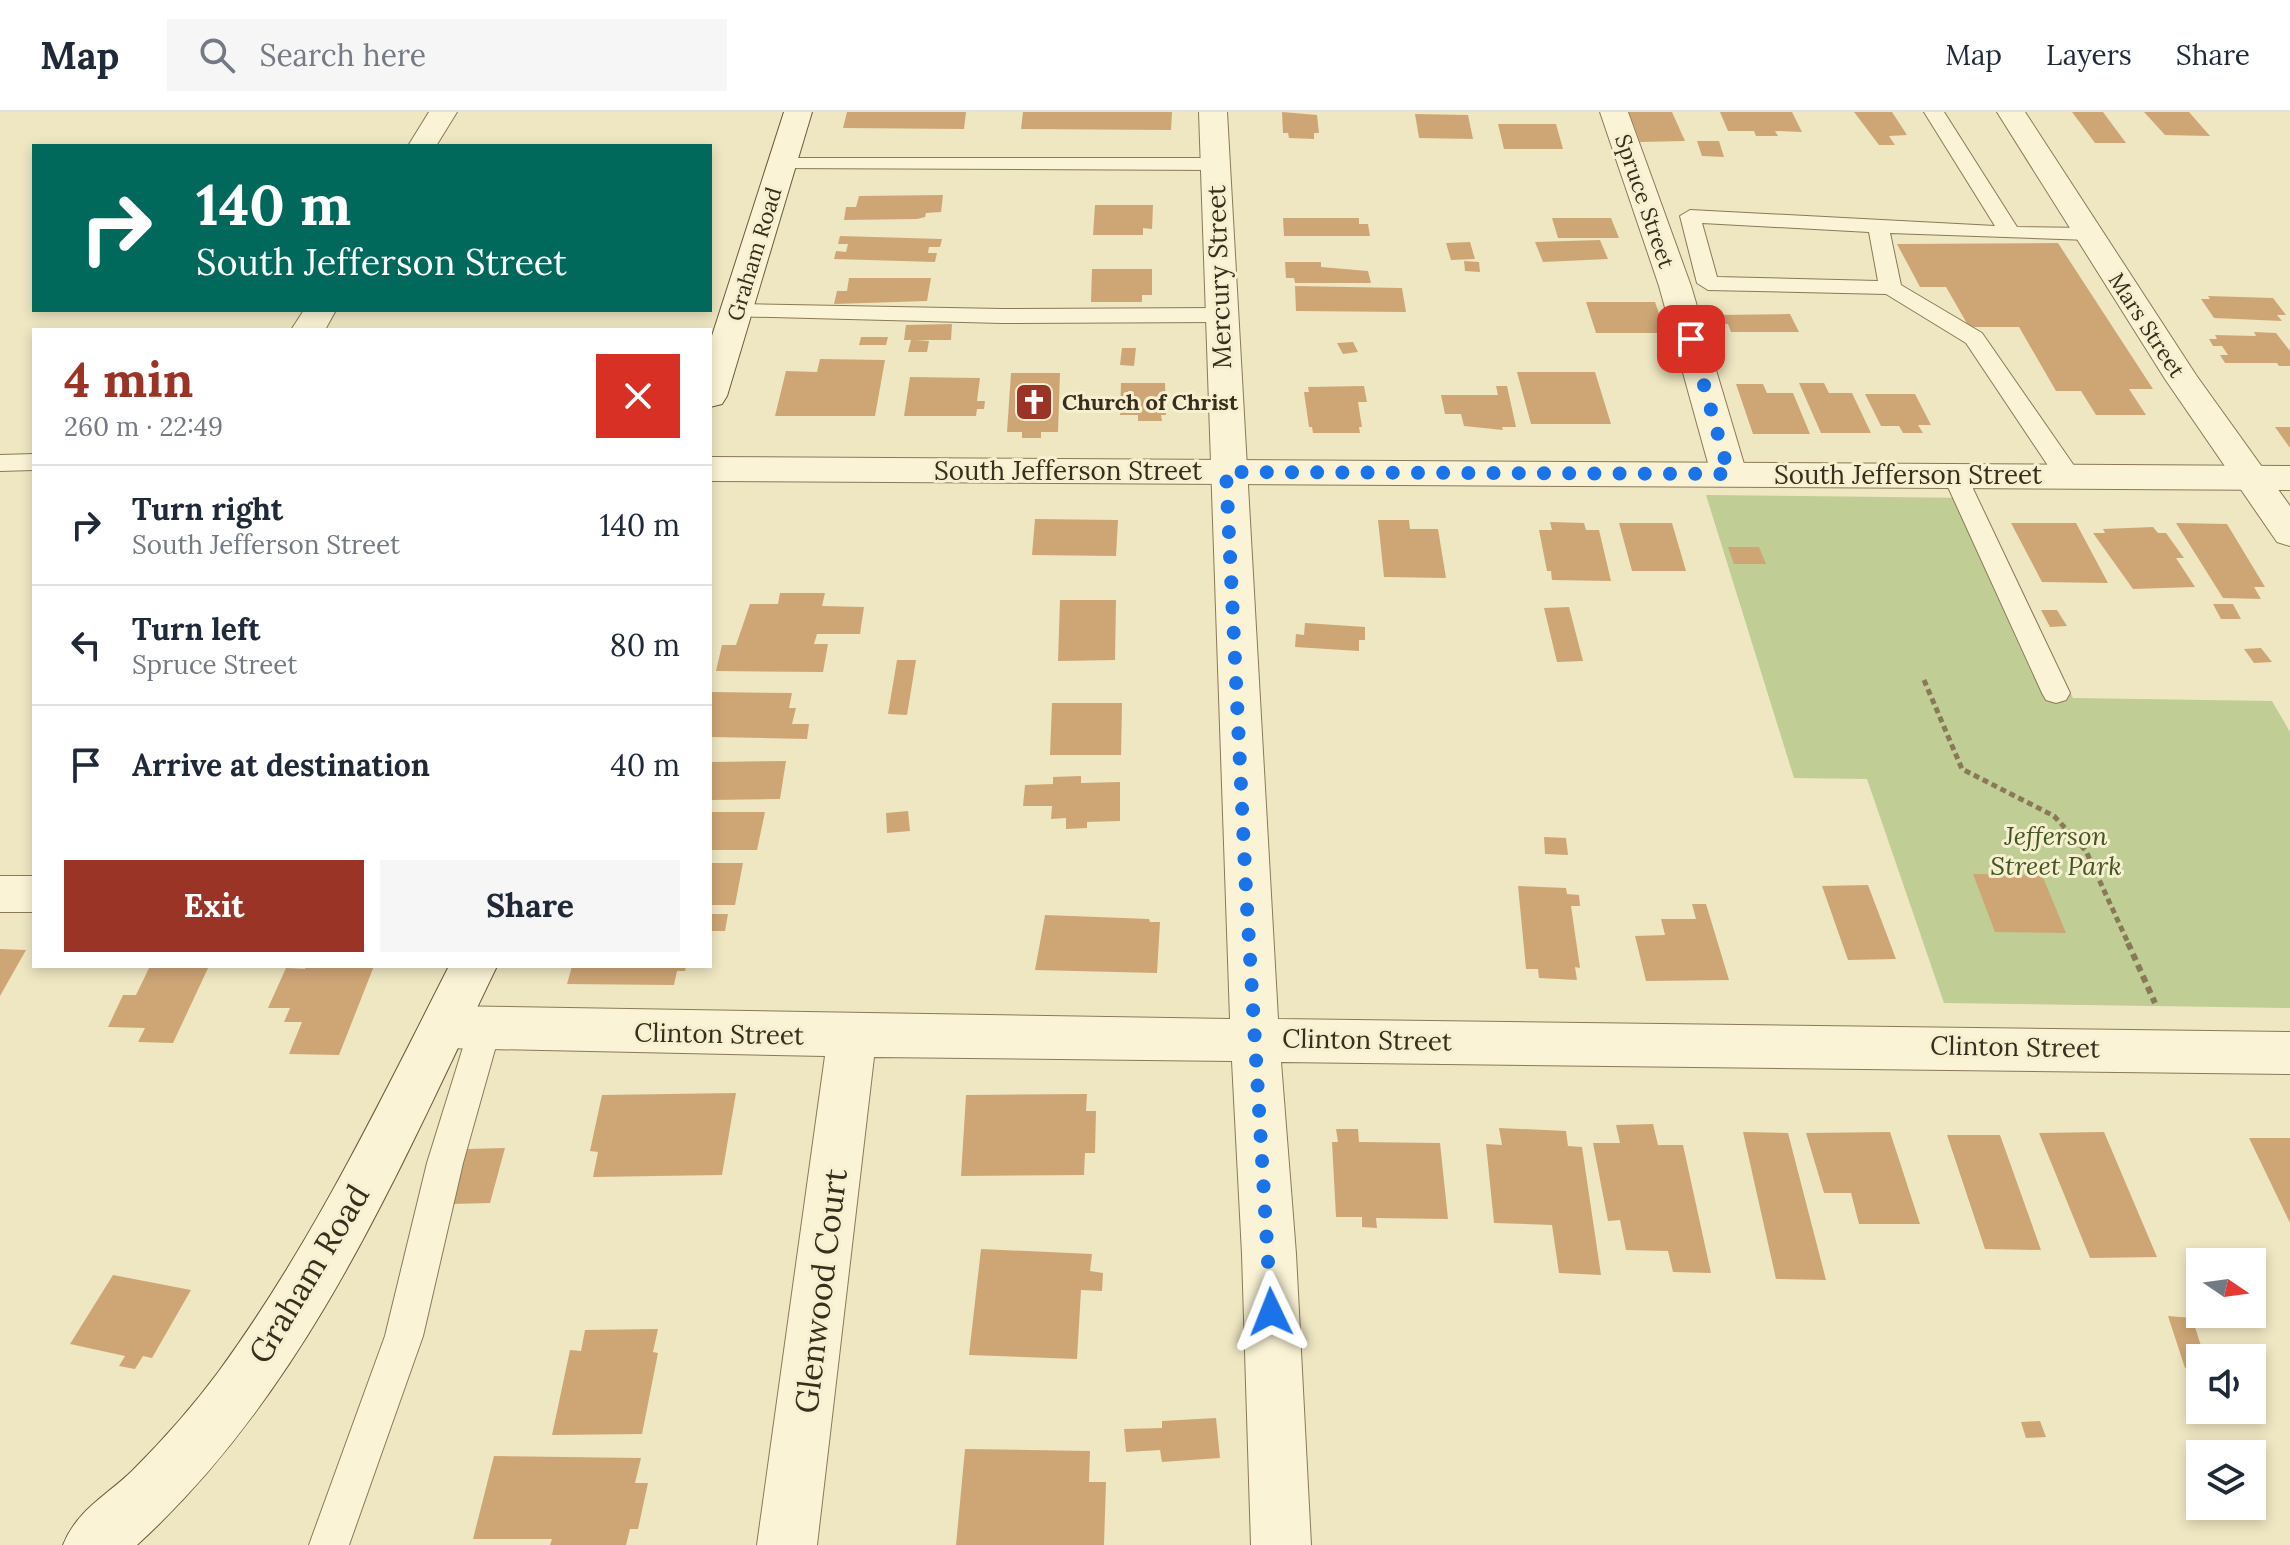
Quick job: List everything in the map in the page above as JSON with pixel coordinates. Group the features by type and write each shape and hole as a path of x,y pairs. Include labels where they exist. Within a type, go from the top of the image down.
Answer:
{"street":[{"path":"423,144 443,112"},
{"name":"Graham Road","path":"712,390 798,112"},
{"name":"Mercury Street","path":"1213,112 1226,472 1269,1254 1281,1545"},
{"name":"Spruce Street","path":"1614,112 1675,286 1729,474"},
{"name":"Mars Street","path":"2011,112 2182,379 2290,533"},
{"name":"South Jefferson Street","path":"712,469 2290,478"},
{"path":"0,894 32,894"},
{"name":"Graham Road","path":"93,1545 153,1491 237,1394 303,1297 465,1027 473,968"},
{"name":"Clinton Street","path":"465,1027 852,1036 2290,1053"},
{"name":"Glenwood Court","path":"787,1545 852,1036"}],"lane":[{"path":"1934,112 2010,233"},
{"path":"782,164 1215,164"},
{"path":"2068,476 1974,338 1891,288 1708,283 1690,216 2010,233 2089,234"},
{"path":"1879,226 1882,255 1891,288"},
{"path":"737,311 1016,316 1220,315"},
{"path":"0,463 32,462"},
{"path":"1955,476 2056,693"},
{"path":"329,1545 404,1336 445,1163 465,1027"}],"path":[{"path":"1924,680 1962,769 2054,816 2086,851 2176,1050"}],"green space":[{"name":"Jefferson Street Park","path":"1706,495 1974,498 2073,698 2272,701 2290,732 2290,1008 1944,1003 1867,779 1794,778"}],"building":[{"path":"847,112 966,112 964,129 843,128"},
{"path":"1023,112 1172,112 1171,130 1021,129"},
{"path":"1282,112 1317,115 1319,133 1314,133 1314,139 1289,138 1288,133 1283,133"},
{"path":"1629,112 1672,112 1685,141 1640,142"},
{"path":"1720,112 1792,112 1802,132 1775,131 1778,136 1756,136 1754,131 1728,131"},
{"path":"1854,112 1892,112 1907,135 1889,136 1895,145 1879,145"},
{"path":"2072,112 2103,112 2126,143 2095,143"},
{"path":"2144,112 2189,112 2210,136 2165,135"},
{"path":"1415,114 1468,115 1473,139 1419,138"},
{"path":"1498,124 1556,124 1563,149 1504,149"},
{"path":"1697,141 1719,141 1724,157 1702,156"},
{"path":"943,195 941,212 926,213 925,217 844,220 846,207 856,207 859,196"},
{"path":"1095,205 1153,205 1152,229 1143,228 1143,235 1093,235"},
{"path":"1283,218 1359,218 1359,224 1368,224 1370,236 1284,236"},
{"path":"1552,218 1611,218 1619,238 1558,238"},
{"path":"840,236 942,239 940,247 929,247 928,253 937,253 935,262 834,259 836,251 846,252 848,244 838,244"},
{"path":"1600,240 1608,259 1543,262 1535,242"},
{"path":"1470,242 1475,259 1451,260 1446,243"},
{"path":"2058,243 2153,389 2129,389 2146,415 2096,415 2081,391 2056,391 2019,327 1969,327 1946,287 1920,287 1897,244"},
{"path":"1464,261 1479,262 1480,272 1465,271"},
{"path":"1285,262 1321,262 1321,267 1368,271 1371,283 1295,283 1294,278 1286,278"},
{"path":"1092,269 1152,269 1152,295 1142,295 1142,302 1091,302"},
{"path":"849,278 931,278 927,301 834,304 837,291 847,291"},
{"path":"1295,286 1402,288 1406,312 1296,311"},
{"path":"2208,296 2273,298 2286,315 2277,315 2282,321 2214,318 2201,299 2210,299"},
{"path":"1586,302 1655,302 1666,333 1596,333"},
{"path":"1790,314 1799,332 1731,332 1728,324 1719,324 1714,315"},
{"path":"952,324 951,340 916,340 929,341 927,352 908,352 911,340 904,340 906,325"},
{"path":"2254,332 2276,333 2290,351 2290,366 2225,363 2220,355 2228,355 2222,346 2213,346 2209,339 2217,339 2215,335 2256,336"},
{"path":"861,337 888,337 886,345 859,345"},
{"path":"1353,342 1358,352 1343,354 1337,343"},
{"path":"1122,348 1136,348 1134,366 1120,365"},
{"path":"820,359 885,360 875,416 775,416 786,371 817,372"},
{"path":"1517,372 1595,372 1611,424 1531,424"},
{"name":"Church of Christ","path":"1011,373 1060,373 1058,432 1041,432 1041,438 1022,438 1022,432 1007,432"},
{"path":"910,377 980,378 977,401 985,401 984,409 977,409 976,416 904,416"},
{"path":"1121,383 1165,383 1166,415 1161,415 1162,421 1138,421 1138,415 1120,415"},
{"path":"1799,383 1824,383 1829,393 1852,393 1871,433 1821,433"},
{"path":"1736,384 1763,384 1767,393 1793,393 1810,434 1753,434"},
{"path":"1364,386 1367,402 1358,402 1360,433 1313,433 1312,427 1309,427 1304,392 1309,392 1308,387"},
{"path":"1496,386 1507,386 1516,427 1502,427 1503,430 1464,426 1461,414 1445,414 1441,395 1498,395"},
{"path":"1865,394 1915,394 1931,425 1918,425 1923,433 1903,433 1899,426 1881,426"},
{"path":"2275,427 2290,427 2290,448"},
{"path":"1035,519 1118,520 1116,556 1032,555"},
{"path":"1378,520 1409,520 1410,529 1438,529 1446,578 1384,577"},
{"path":"1550,522 1584,523 1586,530 1599,530 1611,581 1552,580 1551,571 1547,571 1539,530 1552,530"},
{"path":"1619,523 1672,523 1686,571 1632,571"},
{"path":"2011,523 2076,523 2108,583 2042,582"},
{"path":"2176,523 2227,524 2265,587 2254,587 2261,599 2223,598"},
{"path":"2153,527 2158,533 2166,533 2184,558 2176,558 2195,587 2133,589 2093,533 2105,533 2103,529"},
{"path":"1728,547 1759,547 1766,564 1734,564"},
{"path":"780,593 825,593 822,606 864,607 860,634 817,634 814,644 828,644 823,672 716,671 722,645 736,645 750,604 778,604"},
{"path":"1060,600 1116,600 1115,660 1058,661"},
{"path":"2213,604 2233,604 2241,619 2221,619"},
{"path":"1569,607 1583,661 1557,662 1544,608"},
{"path":"2041,610 2057,610 2067,626 2050,627"},
{"path":"1305,623 1365,627 1365,640 1359,640 1359,651 1295,647 1296,634 1304,635"},
{"path":"2261,648 2272,662 2254,663 2244,649"},
{"path":"897,660 916,660 907,715 888,714"},
{"path":"712,692 792,693 789,708 796,708 792,724 809,724 807,739 712,737"},
{"path":"1052,703 1122,703 1121,755 1050,755"},
{"path":"786,761 780,799 712,800 712,762"},
{"path":"1081,776 1081,783 1120,782 1120,821 1087,822 1087,828 1066,829 1066,818 1051,819 1052,806 1023,806 1025,785 1053,784 1053,777"},
{"path":"908,811 910,831 887,833 886,813"},
{"path":"712,812 765,812 757,850 712,850"},
{"path":"1544,837 1566,838 1568,855 1545,854"},
{"path":"712,863 743,863 735,905 712,905"},
{"path":"1973,874 2042,875 2066,933 1995,932"},
{"path":"1868,885 1896,959 1848,960 1822,886"},
{"path":"1518,886 1566,888 1567,894 1579,895 1580,906 1571,906 1580,968 1575,967 1577,980 1539,978 1538,969 1526,969"},
{"path":"1692,904 1706,904 1729,980 1646,981 1635,936 1665,935 1661,919 1696,919"},
{"path":"712,914 728,914 725,931 712,931"},
{"path":"1045,915 1160,922 1157,973 1035,970"},
{"path":"0,949 26,950 0,996"},
{"path":"149,968 208,968 173,1043 138,1042 145,1028 108,1027 123,995 136,995"},
{"path":"286,968 373,968 339,1055 289,1054 302,1022 284,1022 290,1008 268,1008"},
{"path":"571,968 686,968 685,971 677,971 674,985 567,984"},
{"path":"736,1093 722,1175 593,1177 598,1152 590,1151 602,1095"},
{"path":"1087,1094 1086,1111 1096,1111 1095,1153 1085,1153 1084,1175 961,1176 966,1095"},
{"path":"1653,1124 1658,1145 1683,1145 1711,1273 1673,1272 1668,1251 1626,1250 1620,1220 1608,1221 1593,1143 1620,1143 1616,1125"},
{"path":"1499,1128 1566,1131 1568,1146 1582,1147 1601,1275 1559,1273 1552,1225 1494,1223 1486,1144 1502,1145"},
{"path":"1336,1129 1358,1129 1359,1142 1440,1143 1448,1219 1376,1218 1377,1228 1362,1227 1362,1217 1336,1217 1332,1142 1338,1142"},
{"path":"1743,1132 1788,1133 1826,1280 1776,1279"},
{"path":"1890,1132 1920,1224 1859,1224 1851,1193 1824,1193 1806,1133"},
{"path":"2104,1132 2157,1257 2090,1258 2039,1133"},
{"path":"1947,1135 2000,1135 2041,1250 1985,1249"},
{"path":"2249,1138 2290,1138 2290,1223"},
{"path":"505,1148 490,1203 452,1204 467,1149"},
{"path":"981,1249 1092,1254 1090,1271 1103,1273 1102,1291 1081,1290 1077,1359 969,1355"},
{"path":"113,1275 191,1290 152,1358 143,1356 135,1369 119,1366 125,1356 70,1344"},
{"path":"2168,1316 2186,1318 2186,1328 2195,1328 2200,1344 2186,1344 2185,1368"},
{"path":"658,1329 653,1352 658,1353 642,1434 552,1435 570,1350 581,1351 585,1330"},
{"path":"1216,1418 1220,1458 1162,1462 1160,1450 1126,1452 1124,1429 1162,1428 1162,1421"},
{"path":"2040,1421 2046,1437 2026,1438 2021,1422"},
{"path":"965,1449 1090,1451 1089,1482 1106,1482 1104,1545 956,1545"},
{"path":"494,1456 641,1458 635,1483 648,1483 638,1529 630,1529 626,1545 550,1545 552,1539 473,1539"}],"place":[{"name":"Church of Christ","path":"1034,402"}],"route":[{"path":"1271,1312 1226,472 1729,474 1691,339"}]}
